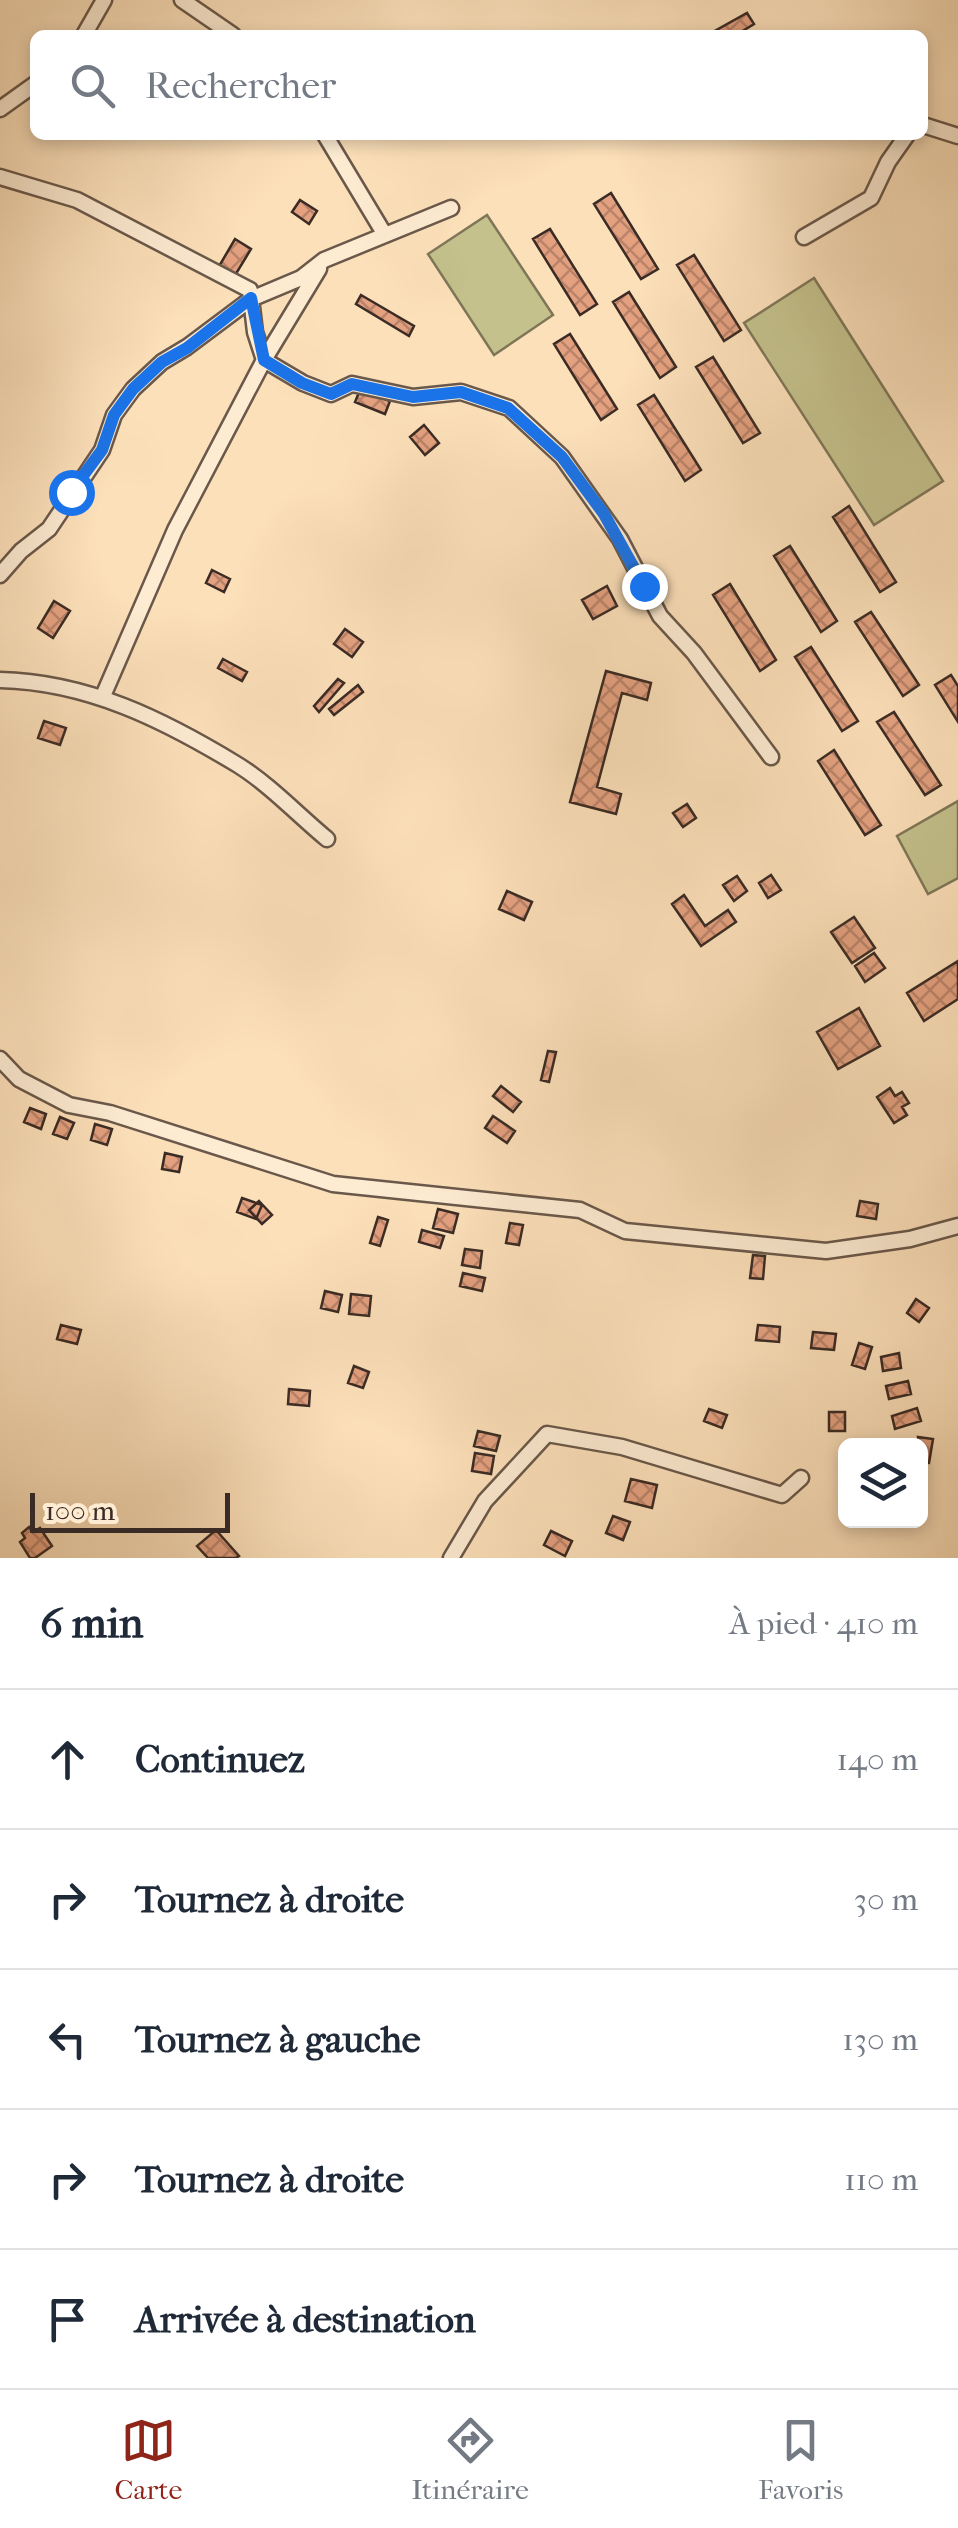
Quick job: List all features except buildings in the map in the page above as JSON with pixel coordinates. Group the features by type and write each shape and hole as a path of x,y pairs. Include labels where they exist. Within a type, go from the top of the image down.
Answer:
{"street":[{"path":"87,30 104,0"},
{"path":"182,0 225,30"},
{"path":"0,109 30,88"},
{"path":"928,127 958,136"},
{"path":"328,140 385,235"},
{"path":"804,236 871,198 903,140"},
{"path":"0,176 77,200 250,290 264,360 302,383 331,394 352,384 413,397 461,392 508,408 562,457 620,538 660,616 694,653 770,757"},
{"path":"0,576 21,551 49,529 102,450 114,415 133,389 162,362 187,348 251,298 301,278 324,260 450,208"},
{"path":"103,696 175,530 264,360 324,260"},
{"path":"0,680 42,681 103,696 240,766 327,839"},
{"path":"0,1059 19,1079 69,1105 110,1113 333,1184 580,1210 625,1230 826,1251 910,1239 958,1226"},
{"path":"451,1558 485,1501 548,1434 622,1447 782,1495 801,1478"}],"shaded area":[{"path":"487,215 553,315 494,355 428,254"},
{"path":"814,278 943,481 874,525 744,323"},
{"path":"958,801 958,878 928,894 897,836"}],"route":[{"path":"71,492 102,450 114,415 133,389 162,362 187,348 251,298 255,332 264,360 302,383 331,394 352,384 413,397 461,392 508,408 562,457 620,538 644,586"}]}
